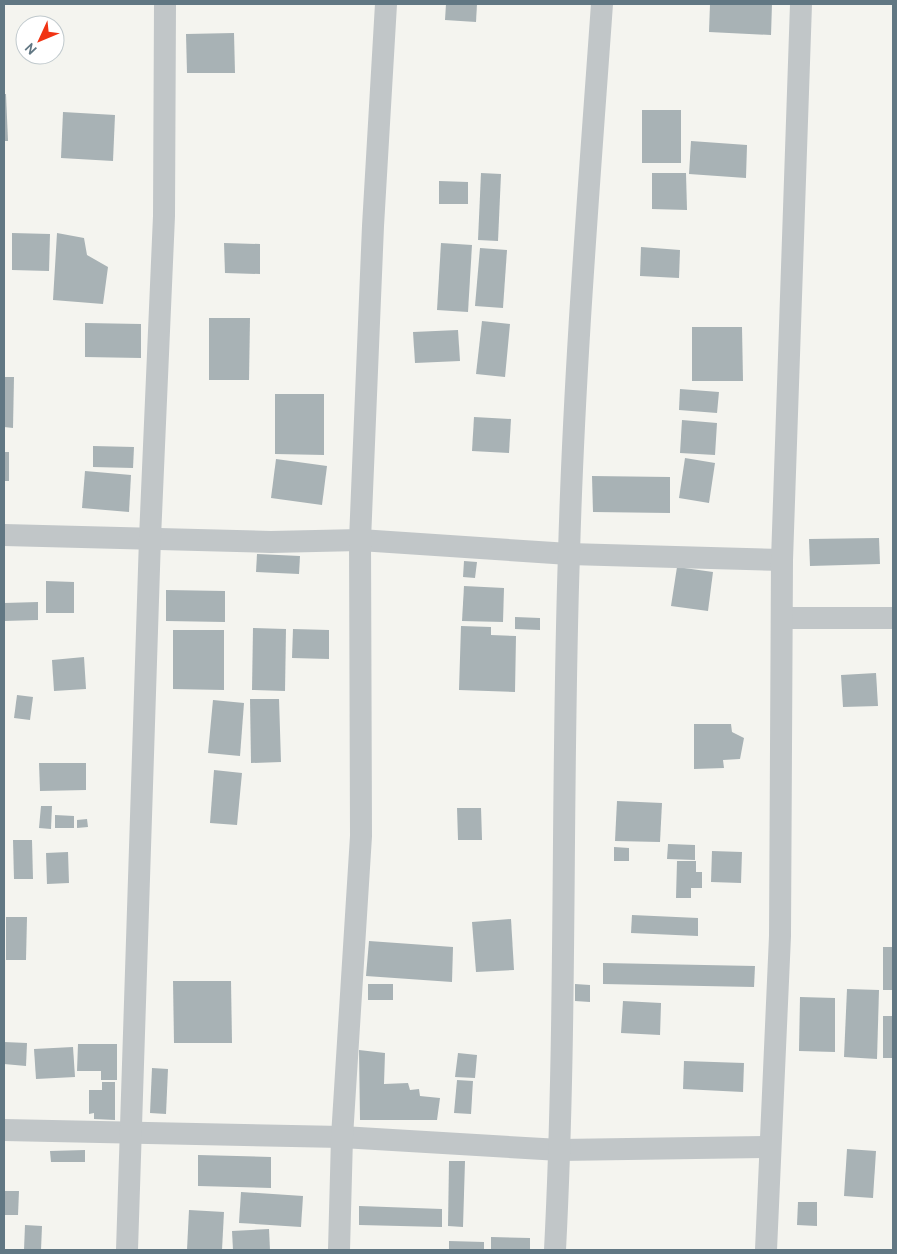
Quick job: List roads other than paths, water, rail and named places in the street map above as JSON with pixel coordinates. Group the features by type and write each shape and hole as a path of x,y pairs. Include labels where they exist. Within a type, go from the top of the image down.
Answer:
{"street":[{"path":"127,1250 150,538 164,216 166,4"},
{"path":"339,1250 342,1137 361,836 360,540 373,226 386,4"},
{"path":"555,1250 560,1150 569,554 586,237 602,4"},
{"path":"766,1250 780,936 782,560 801,4"},
{"path":"4,535 271,542 360,540 569,554 782,560"},
{"path":"782,618 893,618"},
{"path":"4,1130 342,1137 560,1150 770,1147"}]}
